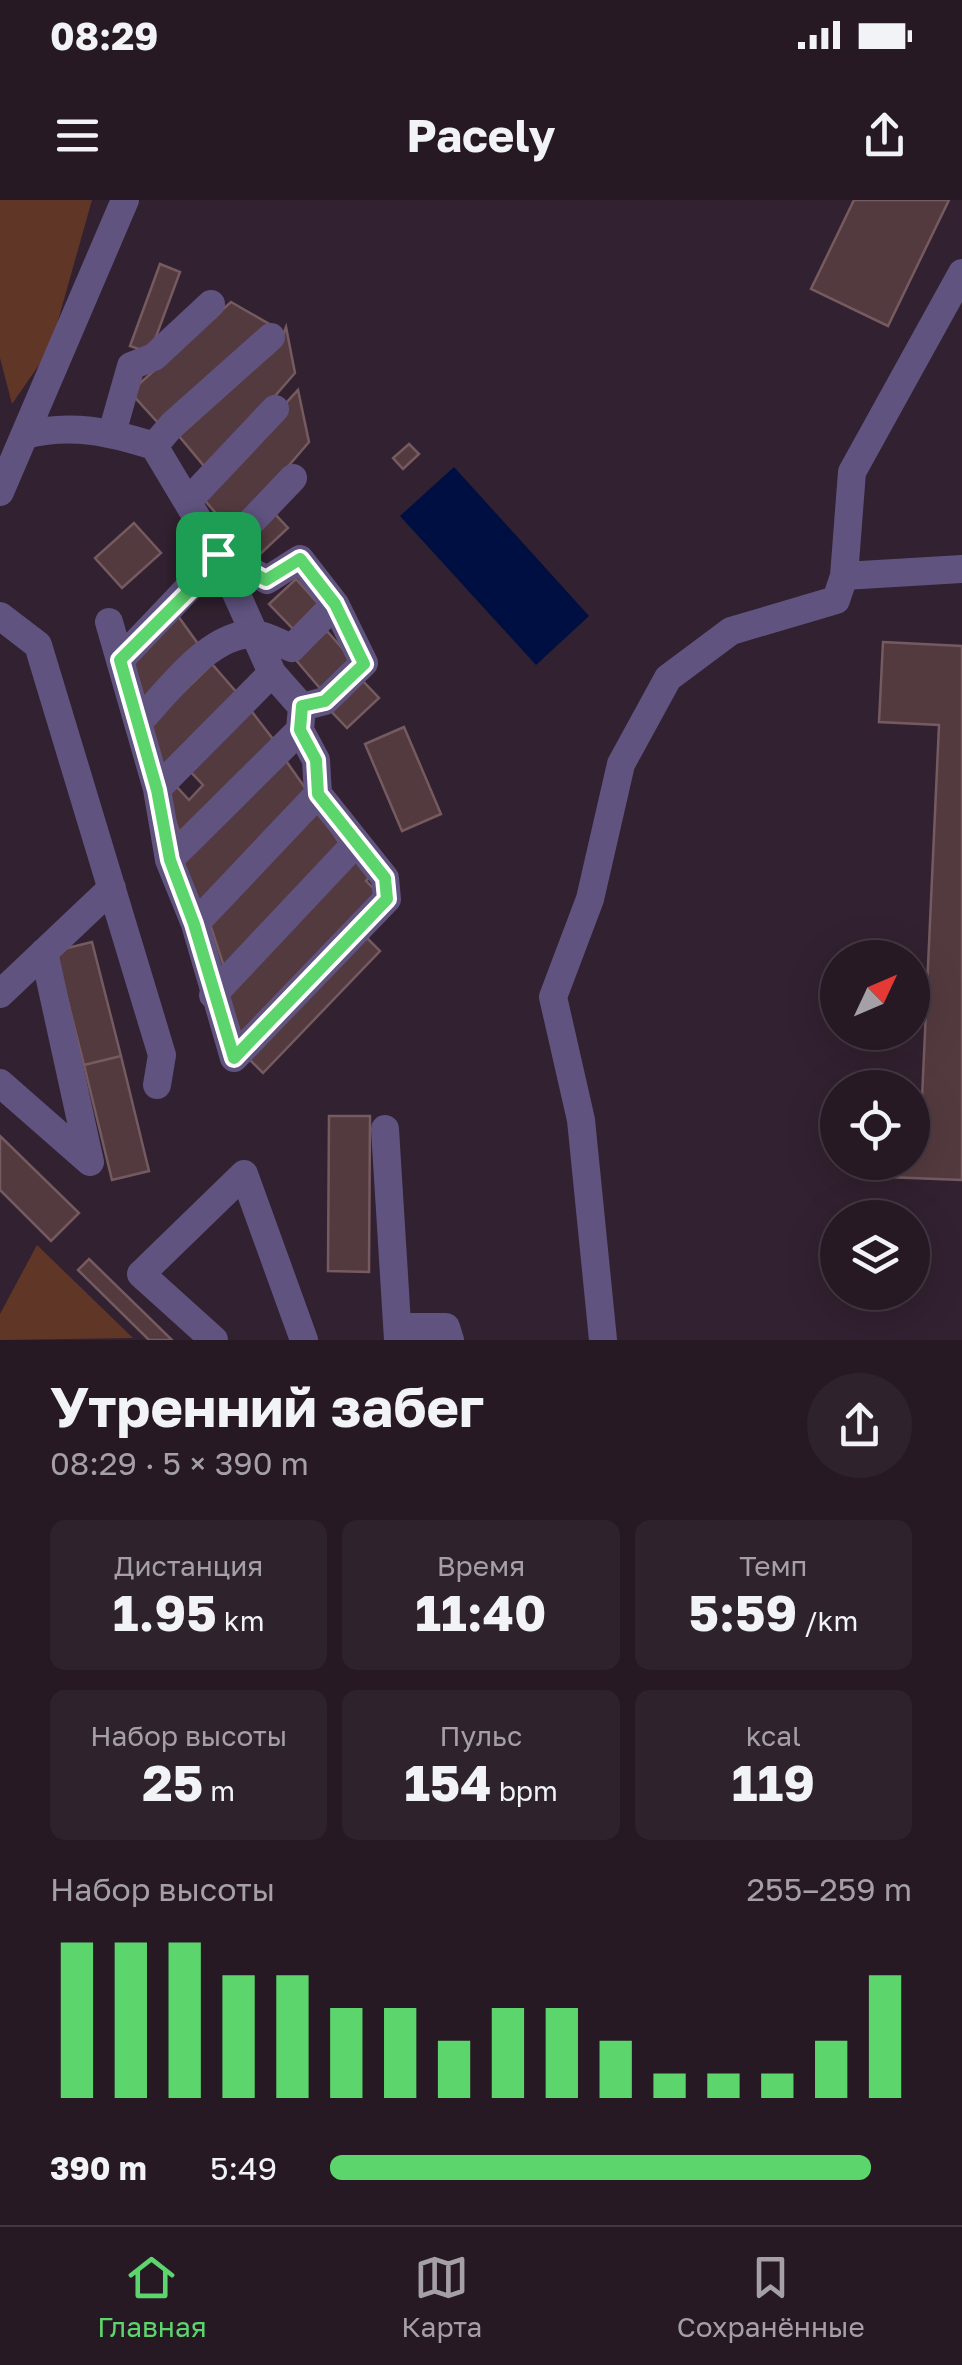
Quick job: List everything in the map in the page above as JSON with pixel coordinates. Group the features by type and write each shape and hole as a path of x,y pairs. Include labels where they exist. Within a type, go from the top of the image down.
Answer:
{"lane":[{"path":"0,492 125,200"},
{"path":"603,1340 581,1120 552,998 590,899 622,764 668,678 731,631 836,600 844,576 852,472 962,274"},
{"path":"112,433 131,366 154,358 211,304"},
{"path":"154,446 172,425 271,337"},
{"path":"190,499 275,409"},
{"path":"25,435 58,426 112,433 154,446 190,499 272,673 301,718 316,760 318,794 385,878 387,899 234,1058 194,924 170,860 157,790 109,622"},
{"path":"120,660 293,478"},
{"path":"170,860 301,718 364,664 335,604 300,559 266,580 218,554"},
{"path":"844,576 962,569"},
{"path":"138,723 205,655 229,640 256,634 292,648 335,604"},
{"path":"0,616 38,645 162,1055 157,1085"},
{"path":"157,790 272,673"},
{"path":"194,924 318,794"},
{"path":"213,994 356,844"},
{"path":"0,994 112,888"},
{"path":"0,1084 90,1162 44,952"},
{"path":"385,1129 398,1334 446,1327 450,1340"},
{"path":"214,1340 141,1274 244,1174 304,1340"}],"shaded area":[{"path":"0,200 92,200 50,349 12,404 0,358"},
{"path":"454,467 589,616 536,665 400,516"},
{"path":"37,1245 133,1338 0,1340 0,1314"}],"building":[{"path":"854,200 949,200 888,326 811,289"},
{"path":"160,264 180,272 150,353 130,346"},
{"path":"231,302 271,325 160,425 130,392"},
{"path":"286,327 295,373 209,472 179,436 279,346"},
{"path":"298,390 309,442 232,532 201,496"},
{"path":"409,444 419,454 403,469 393,458"},
{"path":"274,513 288,528 257,557 243,542"},
{"path":"134,523 161,553 122,588 95,558"},
{"path":"296,579 323,609 297,633 269,604"},
{"path":"178,616 201,648 142,709 130,661"},
{"path":"327,631 357,665 324,693 295,659"},
{"path":"883,642 962,646 962,1180 930,1179 930,1070 923,1070 924,1050 930,1050 929,940 939,725 879,722"},
{"path":"212,664 238,694 162,772 145,729"},
{"path":"361,679 379,698 347,728 329,709"},
{"path":"249,708 276,743 181,839 167,793 174,784 189,800 203,785 188,769"},
{"path":"404,727 441,814 402,831 365,744"},
{"path":"284,758 308,792 203,904 189,888 182,863"},
{"path":"319,811 342,847 225,970 210,924"},
{"path":"355,858 371,875 366,881 380,895 242,1038 226,992"},
{"path":"364,935 380,951 263,1073 247,1057"},
{"path":"92,942 121,1056 84,1065 55,951"},
{"path":"121,1056 149,1171 112,1180 84,1065"},
{"path":"329,1116 370,1116 369,1272 328,1271"},
{"path":"0,1136 79,1213 51,1241 0,1190"},
{"path":"89,1259 172,1340 149,1340 78,1270"}],"route":[{"path":"218,554 266,580 300,559 335,604 364,664 325,701 302,706 300,730 316,760 318,794 385,878 387,899 234,1058 194,924 170,860 157,790 120,660 199,581 218,554"}]}
